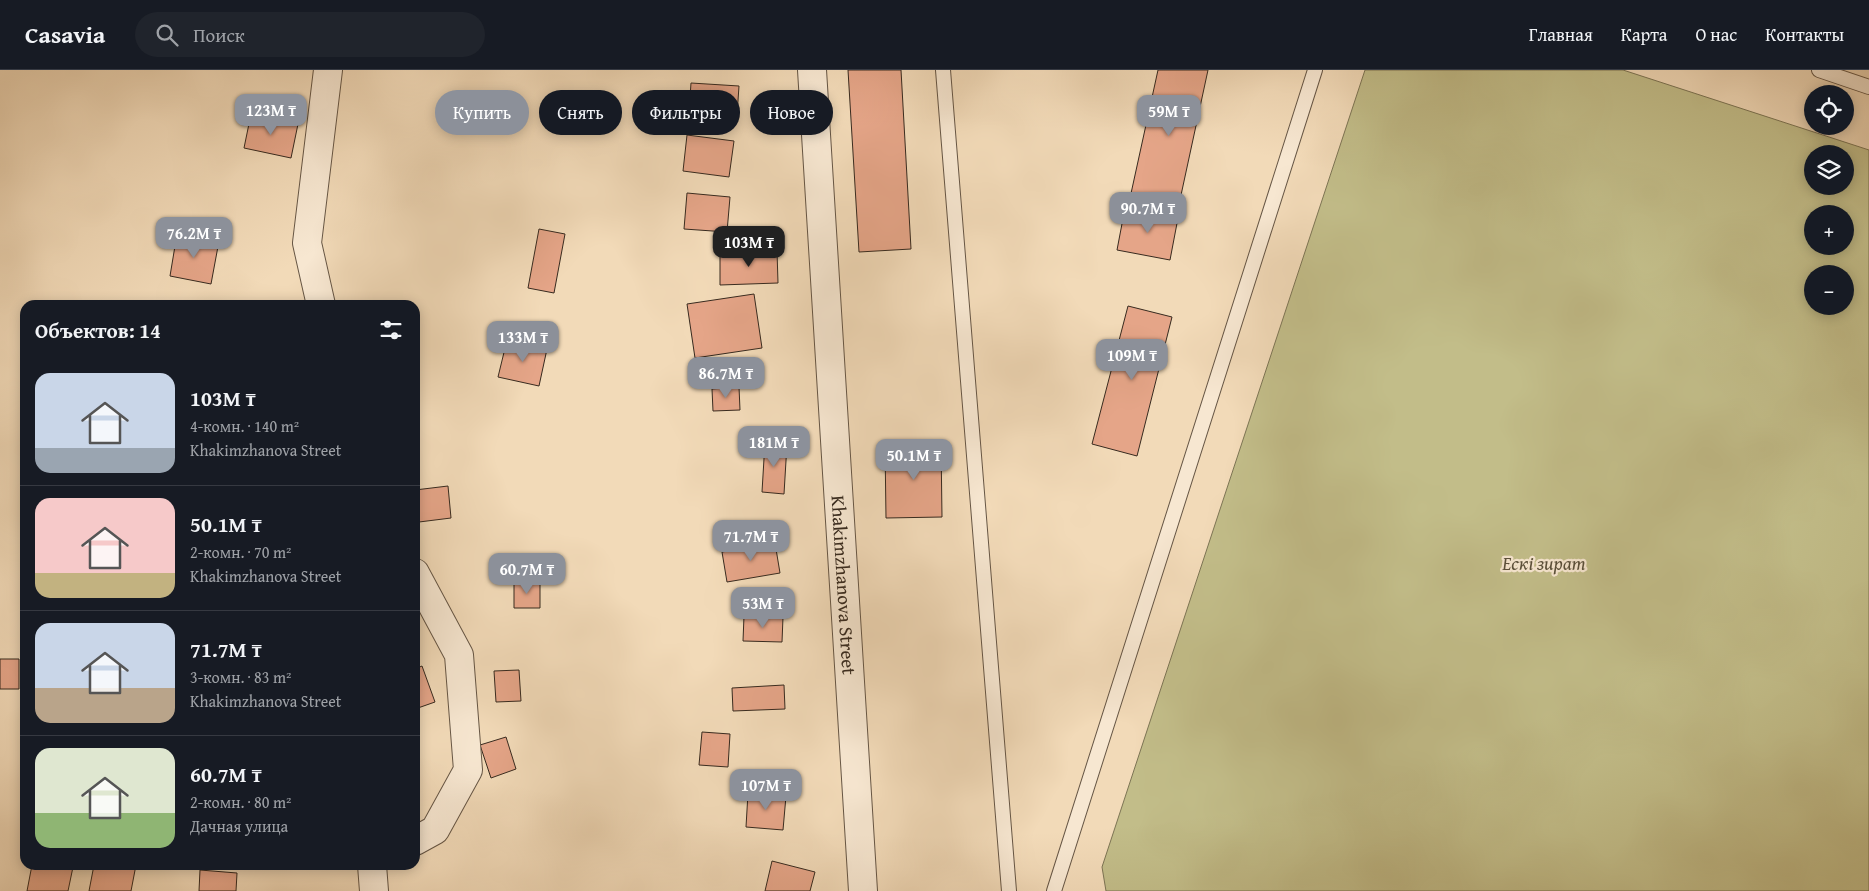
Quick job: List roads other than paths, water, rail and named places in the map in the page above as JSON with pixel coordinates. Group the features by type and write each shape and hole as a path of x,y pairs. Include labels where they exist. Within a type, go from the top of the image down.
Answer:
{"street":[{"path":"320,300 307,243 328,70"},
{"name":"Khakimzhanova Street","path":"812,70 863,891"},
{"path":"420,582 459,655 468,770 435,830 420,839"},
{"path":"372,870 374,891"}],"lane":[{"path":"943,70 1008,891"},
{"path":"1054,891 1316,70"},
{"path":"1819,70 1869,87"}],"park label":[{"name":"Ескі зират","path":"1544,563"}]}
